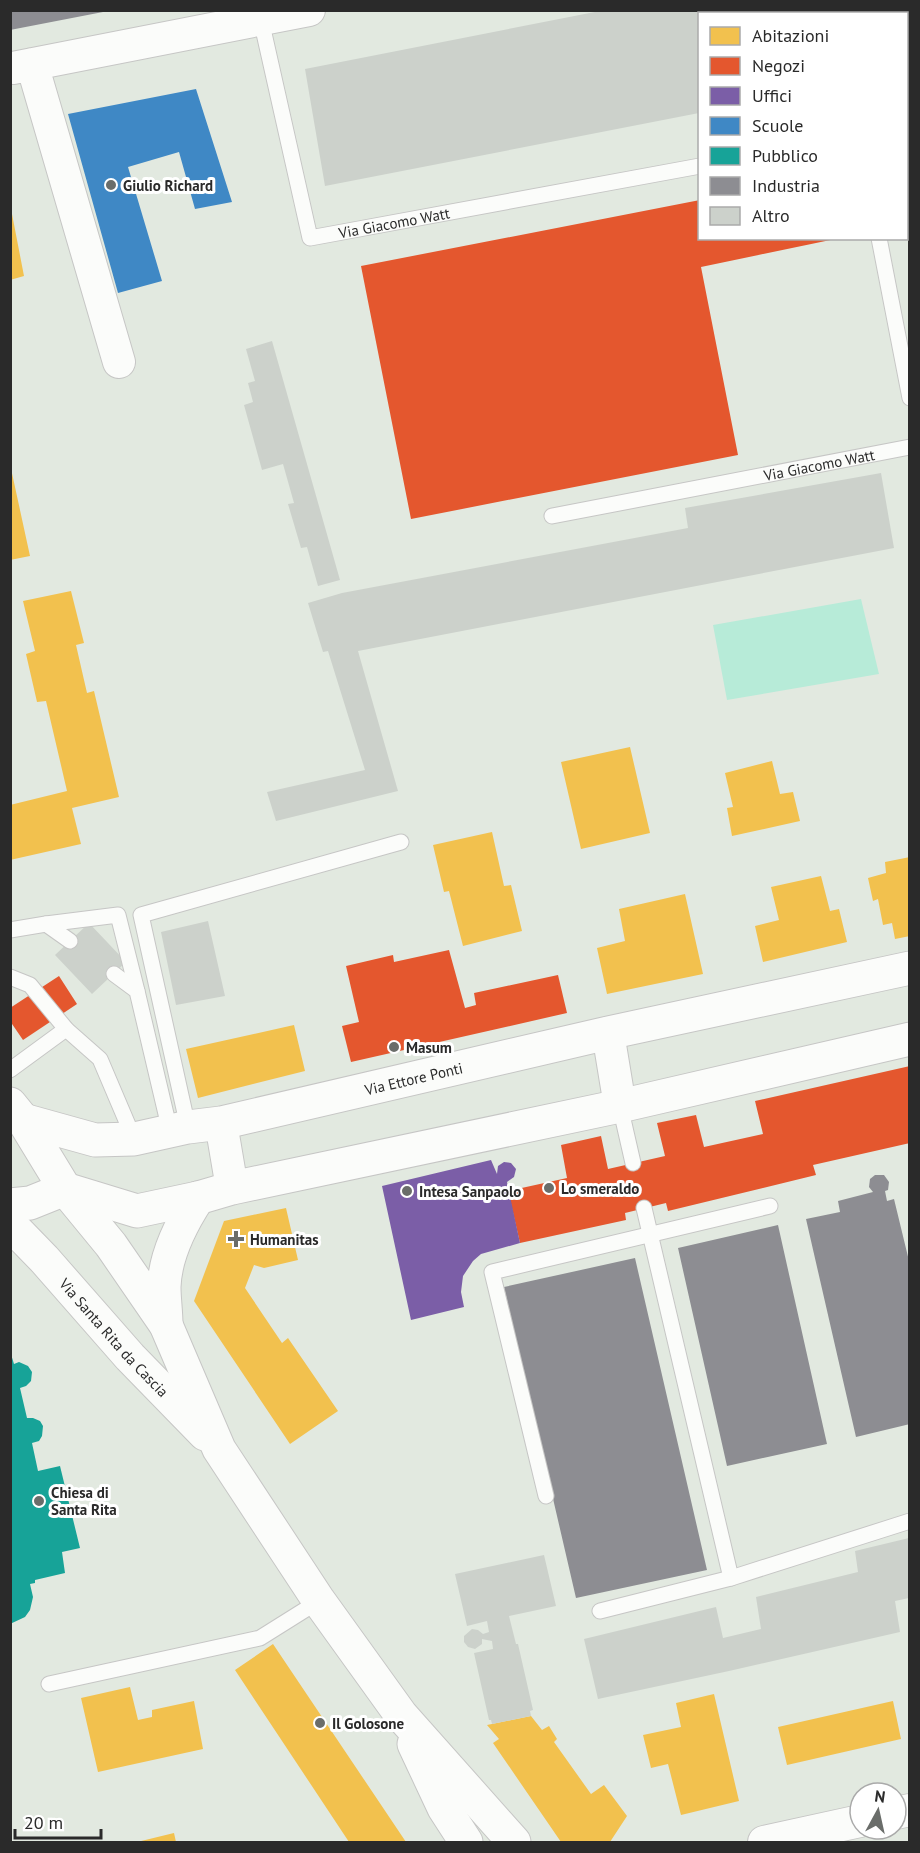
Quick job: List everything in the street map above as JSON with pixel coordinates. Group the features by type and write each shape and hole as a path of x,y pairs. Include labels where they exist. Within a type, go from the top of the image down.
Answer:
{"street":[{"path":"119,362 21,67 309,10"},
{"name":"Via Ettore Ponti","path":"15,1115 95,1140 135,1139 221,1123 608,1033 909,968"},
{"path":"608,1033 620,1106"},
{"path":"10,1205 30,1203 65,1189 137,1211 232,1188 620,1106 909,1040"},
{"name":"Via Santa Rita da Cascia","path":"15,1115 65,1189 111,1245 166,1325 219,1449 319,1601 401,1715 514,1842"},
{"path":"221,1123 232,1188"},
{"path":"166,1325 164,1285 172,1246 198,1198"},
{"name":"Via Santa Rita da Cascia","path":"10,1224 130,1357 219,1449"},
{"name":"Via Santa Rita da Cascia","path":"401,1715 444,1808 466,1842"},
{"path":"764,1842 848,1824"}],"lane":[{"name":"Via Giacomo Watt","path":"261,20 310,238 698,166"},
{"path":"879,240 909,398"},
{"name":"Via Giacomo Watt","path":"552,516 909,447"},
{"path":"179,1129 141,915 401,842"},
{"path":"10,930 118,915 137,991 179,1129"},
{"path":"46,924 70,941"},
{"path":"114,974 137,991"},
{"path":"10,977 30,985 66,1029 100,1059 135,1139"},
{"path":"10,1070 66,1029"},
{"path":"620,1106 633,1163"},
{"path":"546,1496 492,1272 770,1206"},
{"path":"644,1208 731,1578"},
{"path":"600,1611 731,1578 909,1521"},
{"path":"49,1684 260,1638 319,1601"}],"green space":[{"path":"861,599 879,674 727,700 713,625"}],"building: Abitazioni":[{"path":"12,214 24,276 10,280 10,215"},
{"path":"10,464 30,556 10,560"},
{"path":"71,591 84,643 76,645 87,693 94,691 119,797 72,808 81,844 10,860 10,805 67,791 46,701 37,702 26,654 35,651 23,601"},
{"path":"630,747 650,833 581,849 561,762"},
{"path":"772,761 780,794 793,792 800,821 732,836 727,808 733,807 725,773"},
{"path":"492,832 504,886 511,885 522,931 463,946 449,891 444,892 433,845"},
{"path":"910,857 910,936 895,939 892,923 883,925 878,899 873,901 868,878 886,873 885,862"},
{"path":"821,876 830,911 839,909 847,942 763,962 755,926 779,920 771,887"},
{"path":"685,894 703,974 607,994 597,948 625,941 619,909"},
{"path":"294,1025 305,1071 198,1098 186,1049"},
{"path":"286,1208 298,1260 264,1268 254,1265 245,1288 282,1343 288,1338 338,1411 290,1444 194,1301 224,1221"},
{"path":"273,1644 406,1842 349,1842 235,1670"},
{"path":"130,1687 138,1720 152,1717 152,1710 194,1701 203,1749 98,1772 81,1698"},
{"path":"714,1694 739,1801 681,1815 668,1764 651,1768 643,1735 681,1727 676,1703"},
{"path":"893,1701 901,1739 787,1765 778,1727"},
{"path":"531,1716 542,1730 549,1726 557,1739 554,1742 591,1794 604,1785 627,1816 610,1842 561,1842 493,1743 499,1739 487,1725"},
{"path":"174,1833 176,1842 137,1842"}],"building: Negozi":[{"path":"698,200 698,240 830,240 701,267 738,455 411,519 361,266"},
{"path":"449,950 465,1008 476,1005 474,993 558,975 567,1013 351,1062 342,1026 359,1022 346,966 393,955 394,962"},
{"path":"59,976 77,1004 23,1040 10,1021 10,1008"},
{"path":"910,1066 910,1143 813,1165 816,1175 668,1211 666,1203 625,1213 626,1220 520,1243 508,1191 567,1178 561,1145 601,1136 608,1169 665,1156 657,1123 696,1115 704,1147 763,1134 755,1101"}],"building: Uffici":[{"path":"491,1160 497,1174 498,1166 504,1162 511,1163 516,1169 514,1177 507,1182 520,1243 481,1254 473,1261 463,1276 461,1292 464,1307 411,1320 382,1186"}],"building: Scuole":[{"name":"Giulio Richard","path":"196,89 232,202 195,209 179,152 128,167 162,281 118,293 68,114"}],"building: Pubblico":[{"name":"Chiesa di Santa Rita","path":"10,1351 14,1364 19,1362 28,1366 32,1372 31,1381 20,1388 27,1418 40,1421 43,1426 39,1441 32,1443 38,1471 60,1466 80,1548 62,1552 65,1573 35,1580 35,1583 30,1584 33,1597 30,1610 25,1617 10,1624"}],"building: Industria":[{"path":"10,10 103,10 103,12 10,30"},
{"path":"875,1175 884,1175 889,1182 888,1190 885,1191 887,1201 894,1199 910,1265 910,1424 856,1437 806,1219 840,1212 838,1201 873,1192 869,1187 870,1179"},
{"path":"778,1225 827,1444 727,1466 678,1248"},
{"path":"635,1258 707,1570 576,1598 504,1287"}],"building: Altro":[{"path":"605,10 794,10 794,12 698,12 698,113 325,186 305,69"},
{"path":"272,341 340,580 318,586 307,547 301,548 288,504 294,503 283,464 262,470 244,405 253,402 248,383 255,381 246,349"},
{"path":"881,473 894,548 358,651 398,791 276,821 267,792 365,770 328,651 323,652 308,603 342,593 688,528 685,508"},
{"path":"208,921 225,996 176,1005 161,932"},
{"path":"89,923 126,962 92,994 55,955"},
{"path":"909,1538 909,1598 895,1601 900,1632 598,1699 584,1639 716,1607 723,1638 761,1629 756,1597 858,1572 855,1551"},
{"path":"544,1555 556,1606 509,1616 533,1710 530,1711 531,1716 492,1724 489,1720 474,1653 493,1649 492,1641 482,1639 482,1644 475,1649 468,1647 464,1642 464,1636 472,1629 483,1634 489,1632 487,1621 467,1626 455,1574"}],"place":[{"name":"Giulio Richard","path":"111,185"},
{"name":"Masum","path":"394,1047"},
{"name":"Lo smeraldo","path":"549,1188"},
{"name":"Intesa Sanpaolo","path":"407,1191"},
{"name":"Humanitas","path":"236,1239"},
{"name":"Chiesa di Santa Rita","path":"39,1501"},
{"name":"Il Golosone","path":"320,1723"}]}
